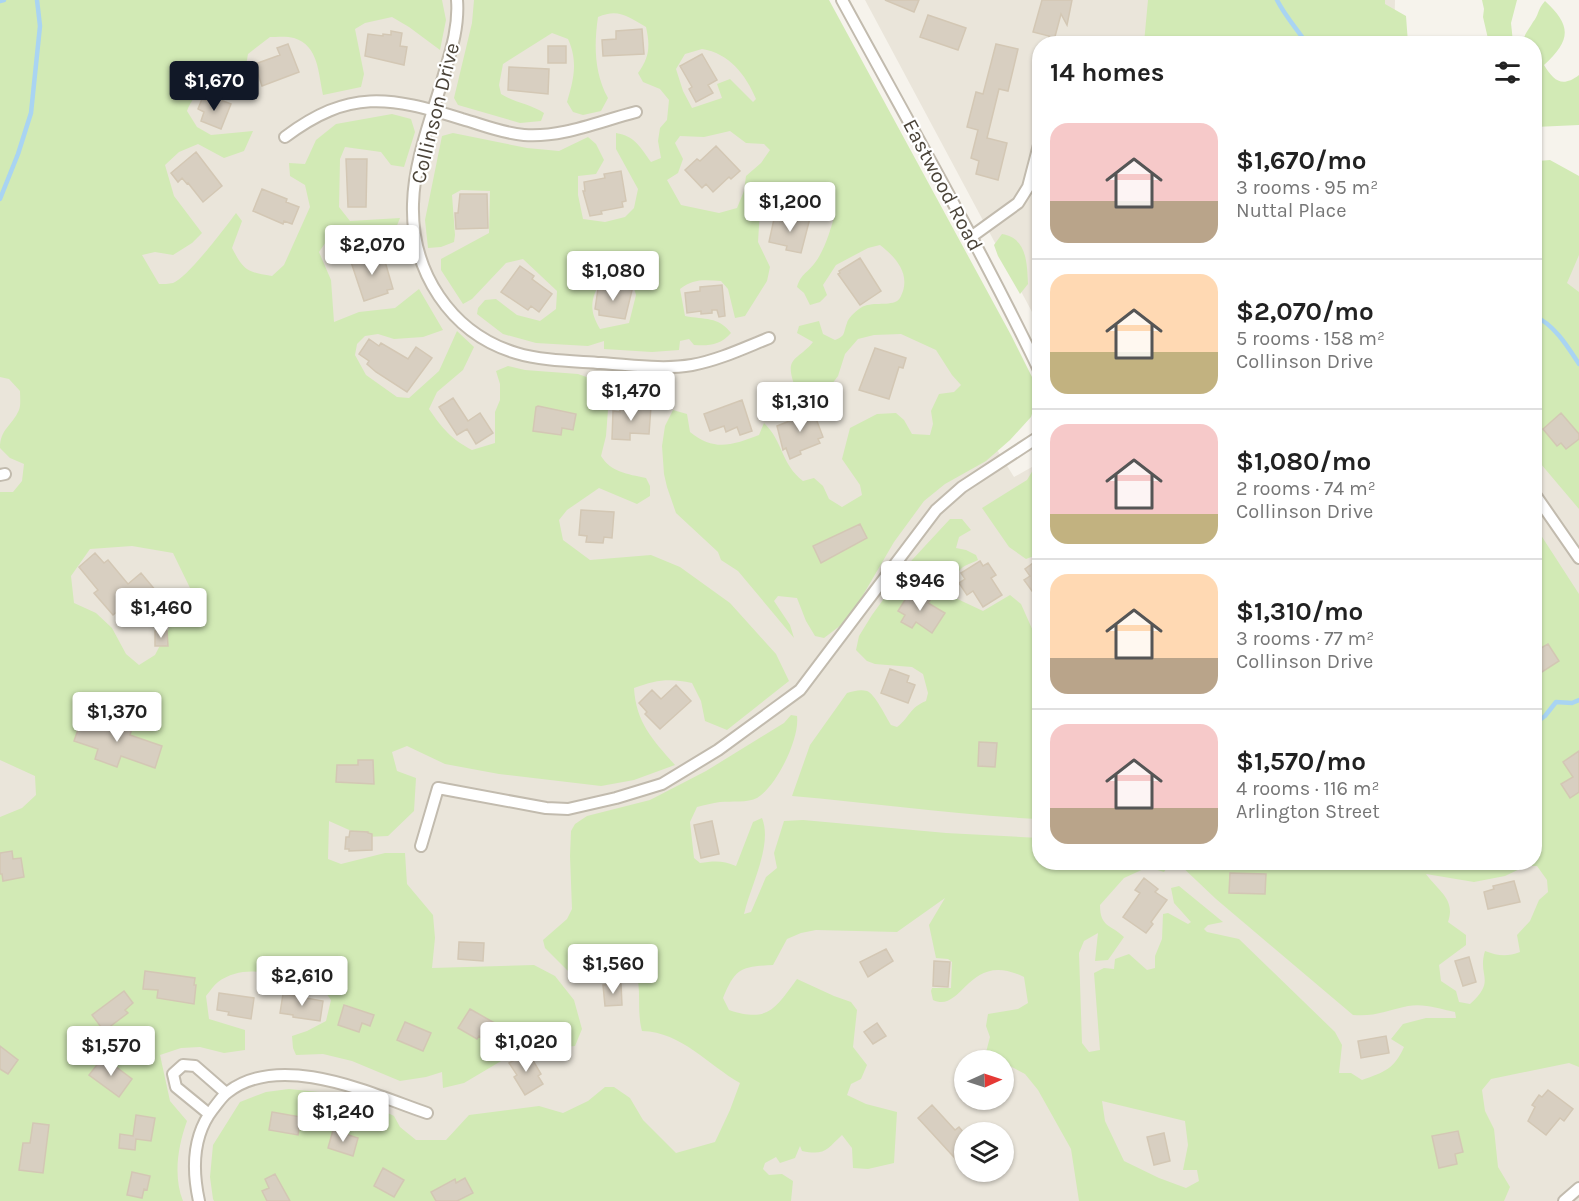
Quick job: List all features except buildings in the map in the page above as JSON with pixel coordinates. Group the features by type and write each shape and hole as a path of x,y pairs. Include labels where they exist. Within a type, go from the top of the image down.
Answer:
{"street":[{"name":"Collinson Drive","path":"457,0 456,31 422,151 414,194 413,227 417,250 425,272 437,296 459,320 483,339 516,353 545,358 674,367 709,361 769,338"},
{"name":"Eastwood Road","path":"842,0 971,237 1032,355"},
{"path":"285,137 316,116 339,106 361,101 390,102 434,111 506,133 526,135 561,133 636,112"},
{"path":"971,237 1018,204 1028,187 1032,172"},
{"path":"421,846 438,788 546,808 570,808 616,798 662,784 718,750 800,690 936,510 962,487 1032,441"},
{"path":"1542,505 1579,558"},
{"path":"209,1114 177,1087 174,1074 178,1068 183,1065 195,1066 226,1093"},
{"path":"199,1201 194,1164 196,1147 204,1121 226,1093 252,1079 282,1074 318,1078 427,1113"},
{"path":"1564,1201 1579,1188"}],"shaded area":[{"path":"87,0 780,0 979,421 1014,477 1032,467 1032,870 1542,870 1542,183 1579,201 1579,1201 0,1201 0,174 77,141"},
{"path":"865,0 1395,0 1394,36 1032,36 1032,312"}],"green space":[{"path":"0,0 442,0 446,20 440,50 392,17 365,23 355,29 364,74 361,87 323,95 316,61 308,47 294,38 270,37 248,54 244,77 226,84 205,88 199,93 187,111 197,127 211,135 253,131 244,151 224,158 198,144 179,152 165,165 174,196 202,233 192,243 173,255 155,252 142,255 159,284 173,283 197,262 236,213 242,221 232,248 236,256 247,269 272,276 284,265 310,207 305,185 290,176 289,163 305,164 316,140 336,124 392,114 411,119 415,132 404,167 391,165 381,152 345,147 340,159 339,207 350,221 400,218 396,228 330,236 319,252 331,280 334,322 359,312 395,308 419,289 443,330 423,337 394,339 378,334 365,336 357,344 355,355 366,375 397,397 409,398 439,371 457,331 474,347 463,370 437,392 429,409 448,433 472,450 495,443 495,412 500,400 500,384 496,371 508,366 525,370 578,374 598,381 608,410 606,436 601,456 615,469 646,478 650,486 650,496 637,504 599,488 567,510 559,520 563,540 590,560 651,555 680,567 730,603 776,654 789,681 727,730 705,721 701,701 692,683 663,681 634,688 635,700 642,721 653,739 675,765 634,780 601,786 499,774 445,764 407,746 392,752 397,771 416,778 414,811 388,836 365,837 329,821 328,859 341,864 385,853 405,853 407,884 433,915 435,938 432,968 534,965 555,976 574,1000 582,1029 575,1046 552,1048 543,1036 464,1083 443,1088 442,1072 400,1081 352,1061 323,1054 296,1055 292,1036 326,1021 331,1000 326,993 272,974 244,972 231,975 216,983 206,996 209,1019 245,1030 245,1050 224,1053 200,1047 181,1048 160,1055 170,1101 187,1121 181,1141 177,1171 183,1201 0,1201 0,817 22,808 36,795 35,776 0,760 0,492 13,492 22,481 24,464 10,458 0,448 4,432 19,410 20,391 9,379 0,377","holes":["132,546 173,553 190,588 155,655 139,665 126,654 112,628 96,613 74,603 71,576 90,549"]},
{"path":"474,0 829,0 1032,377 1031,417 986,461 945,484 924,501 894,542 849,619 824,638 815,636 797,598 778,596 774,601 790,625 794,638 738,571 721,560 718,552 676,513 664,474 662,446 665,426 673,410 687,414 690,432 708,442 724,445 759,435 764,423 775,437 790,467 803,481 814,478 823,486 829,499 842,507 862,495 860,485 842,459 850,428 877,414 896,413 904,420 912,434 930,435 933,424 931,411 939,394 954,392 961,385 936,350 901,334 874,335 858,339 845,354 838,376 832,384 811,393 794,384 791,368 795,359 813,342 797,333 799,326 819,321 823,334 835,340 839,339 843,336 849,319 859,309 867,305 895,302 900,298 904,277 899,265 880,245 868,248 836,265 823,285 827,295 820,302 810,305 804,293 797,287 821,253 835,214 828,203 794,183 786,185 760,210 758,242 770,267 767,281 745,316 735,318 728,289 721,281 695,281 680,289 685,316 716,321 731,333 719,342 710,345 694,345 689,339 680,341 679,350 652,352 604,349 604,341 588,346 536,343 503,334 477,314 478,308 485,300 496,299 517,315 540,321 556,309 557,291 523,259 506,263 472,299 463,304 441,270 441,259 489,233 490,191 461,190 452,195 454,242 441,247 428,248 425,220 442,136 453,133 527,148 559,151 588,137 596,144 604,160 596,174 578,176 578,195 583,219 605,222 625,217 634,208 638,189 616,149 616,133 633,140 651,162 661,158 658,141 660,128 667,120 669,100 660,89 643,82 638,73 645,62 648,51 646,27 628,17 612,13 598,17 596,48 598,69 608,98 601,111 583,115 573,112 567,102 574,70 571,47 568,39 552,33 503,64 499,85 501,94 544,113 541,121 520,123 458,105 454,98 472,23","holes":["702,49 712,51 728,60 742,74 756,99 753,102 730,79 717,84 722,98 692,108 683,91 676,69 685,54","730,131 746,143 764,144 770,150 761,163 746,176 744,191 737,208 719,213 681,205 667,180 678,173 683,159 675,143 680,136 704,137","630,274 636,295 629,323 600,329 592,309 593,298 598,286 602,279 624,279"]},
{"path":"1148,0 1385,0 1385,4 1406,16 1407,36 1145,36"},
{"path":"1482,0 1517,0 1511,23 1512,36 1487,36 1483,17"},
{"path":"1545,1 1560,18 1565,33 1559,48 1544,65 1559,81 1568,81 1579,75 1579,125 1542,127 1542,36 1525,36"},
{"path":"1550,160 1579,176 1579,255 1567,283 1579,292 1579,509 1542,465 1542,161"},
{"path":"1002,234 1016,241 1024,253 1028,284 1020,294 994,245"},
{"path":"1032,472 1032,557 1026,559 1009,547 982,508 1027,480"},
{"path":"950,519 962,519 971,530 959,537 956,548 976,555 978,560 964,566 959,571 957,585 949,595 983,611 1010,595 1021,604 1032,629 1032,819 792,796 810,745 847,693 862,690 870,693 891,725 897,727 916,707 926,701 928,693 923,674 912,667 875,664 867,661 856,650 859,636 872,615 912,560"},
{"path":"1542,537 1579,594 1579,1067 1569,1063 1491,1079 1482,1090 1485,1111 1494,1129 1498,1167 1510,1187 1504,1201 1079,1201 1071,1149 1038,1090 1025,1074 1014,1068 1014,1050 987,1050 990,1037 986,1026 988,1014 1018,1009 1028,1003 1024,977 1005,971 990,971 969,983 952,998 943,1002 933,1000 932,988 951,988 952,962 948,959 936,958 929,925 945,898 897,932 816,930 787,939 773,965 747,968 736,974 723,998 729,1010 742,1014 762,1014 769,1011 783,998 797,979 851,1002 857,1010 853,1047 867,1065 861,1079 851,1084 847,1095 866,1104 897,1112 894,1163 868,1169 853,1168 852,1148 842,1135 829,1148 821,1152 802,1151 800,1146 795,1158 780,1163 776,1157 765,1163 763,1169 769,1175 782,1174 793,1181 791,1201 214,1201 213,1199 210,1177 213,1145 240,1102 266,1092 289,1089 319,1092 390,1114 394,1116 400,1127 416,1140 446,1140 469,1115 539,1106 563,1113 588,1101 605,1087 614,1087 630,1098 643,1120 676,1153 715,1142 740,1083 682,1043 670,1037 642,1031 637,974 634,967 612,963 590,969 581,963 575,964 569,972 545,948 543,940 567,919 572,909 570,856 571,831 575,824 587,816 650,800 706,771 784,723 791,715 797,716 797,725 791,748 779,773 765,792 749,801 720,802 697,807 690,822 694,858 700,863 718,862 736,866 753,822 762,818 765,829 763,853 744,914 751,912 766,877 777,868 774,853 784,821 803,820 946,833 1032,838 1032,870 1141,870 1124,878 1100,905 1104,921 1124,937 1108,960 1095,961 1098,933 1084,941 1079,953 1082,1043 1089,1052 1100,1050 1094,973 1104,968 1114,969 1115,959 1129,954 1147,970 1155,968 1155,956 1162,939 1163,914 1168,913 1188,924 1191,922 1174,903 1171,888 1179,886 1223,922 1208,925 1204,929 1207,932 1239,939 1335,1032 1342,1045 1339,1073 1351,1073 1362,1080 1383,1072 1392,1065 1404,1047 1391,1039 1403,1024 1426,1018 1456,1018 1455,1012 1420,1005 1375,1014 1353,1015 1216,899 1185,870 1518,870 1505,876 1474,882 1426,874 1448,901 1450,914 1448,922 1466,935 1466,945 1439,965 1441,981 1456,991 1459,1002 1470,1004 1485,984 1483,960 1485,951 1502,955 1520,952 1517,935 1530,921 1539,900 1548,892 1547,880 1540,870 1542,870","holes":["1102,1101 1185,1121 1188,1145 1183,1170 1197,1170 1199,1181 1186,1188 1124,1161 1105,1121"]}],"waterway":[{"path":"0,1 4,0"},
{"path":"0,199 31,113 40,26 37,0"},
{"path":"1277,0 1301,36"},
{"path":"1542,321 1554,330 1579,364"},
{"path":"1542,718 1556,702 1572,703 1579,700"}]}
